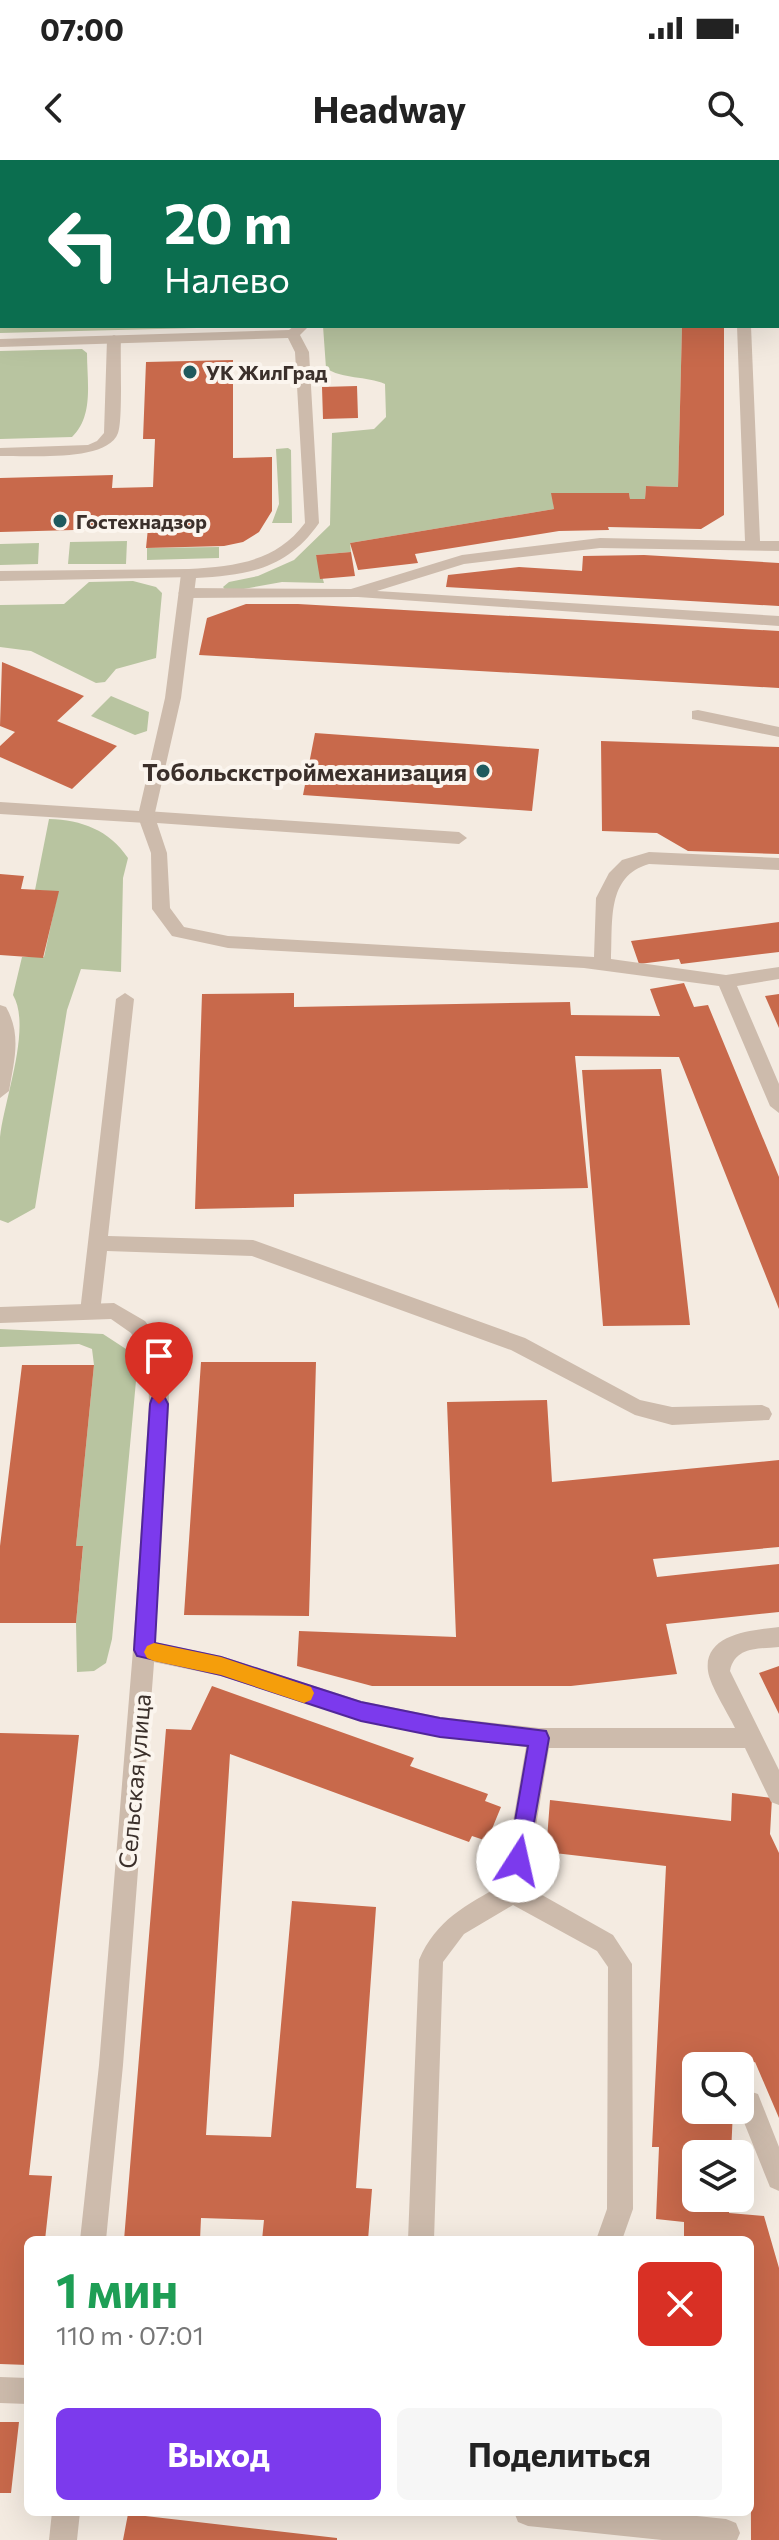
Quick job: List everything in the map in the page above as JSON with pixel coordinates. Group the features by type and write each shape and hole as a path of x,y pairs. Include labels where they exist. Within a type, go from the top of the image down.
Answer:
{"street":[{"path":"744,328 753,544"},
{"path":"0,343 298,330 312,523 303,539 269,563 237,571 0,576"},
{"path":"0,452 90,449 102,444 111,433 114,339"},
{"path":"352,594 462,560 537,549 600,543 779,546"},
{"path":"189,574 173,698 146,817 159,853 161,909 178,932 228,942 602,964 726,981 779,973"},
{"path":"186,593 352,594 779,621"},
{"path":"698,715 779,732"},
{"path":"0,808 459,838"},
{"path":"602,964 605,898 615,877 628,864 649,858 779,864"},
{"path":"726,981 779,1106"},
{"path":"0,1315 90,1312 125,999"},
{"path":"0,1012 7,1037 0,1091"},
{"path":"97,1243 253,1248 518,1344 635,1407 672,1416 762,1414"},
{"name":"Сельская улица","path":"90,1312 114,1311 138,1327 151,1344 158,1362 159,1404 144,1650 111,2065 93,2236"},
{"path":"779,1637 738,1641 726,1649 719,1671 779,1794"},
{"path":"144,1650 221,1666 361,1711 440,1727 539,1738 752,1738"},
{"path":"513,1892 539,1738"},
{"path":"421,2236 431,1960 440,1940 454,1924 513,1892"},
{"path":"513,1892 605,1943 620,1964 620,2209 610,2236"},
{"path":"754,2116 779,2178"},
{"path":"0,2390 24,2391"},
{"path":"63,2540 66,2516"},
{"path":"566,2516 726,2533"}],"green space":[{"path":"0,328 199,328 0,333"},
{"path":"323,328 682,328 678,487 646,486 645,499 630,499 629,493 552,493 554,509 350,543 351,552 316,555 324,583 282,582 227,592 223,587 229,582 258,576 294,560 330,525 332,433 374,429 386,417 385,384 326,368"},
{"path":"82,349 87,353 88,398 84,419 72,437 0,439 0,351"},
{"path":"276,449 291,450 292,523 272,523 279,504"},
{"path":"127,541 126,564 68,564 70,542"},
{"path":"39,543 38,564 0,565 0,544"},
{"path":"219,547 219,558 147,560 147,548"},
{"path":"133,581 156,587 162,593 156,658 116,669 105,682 96,683 31,651 0,647 0,605 64,604 89,582"},
{"path":"111,696 149,712 147,731 135,735 91,716"},
{"path":"49,819 94,828 112,840 128,858 123,878 121,972 81,969 67,1010 35,1208 8,1223 0,1220 0,1137 20,1025 13,995 22,957 44,957 58,892 35,890"},
{"path":"0,1329 103,1334 126,1349 136,1381 112,1639 106,1663 94,1671 77,1672 76,1623 83,1547 76,1546 94,1365 92,1349 79,1344 0,1347"}],"building":[{"path":"682,328 724,328 724,515 701,529 608,527 609,530 559,531 415,554 418,563 358,570 350,543 554,509 551,493 629,493 630,499 645,499 646,486 678,487"},
{"path":"233,360 233,458 272,457 272,511 259,532 243,542 224,546 146,548 148,528 0,532 0,478 113,475 112,488 153,487 155,439 143,439 146,362"},
{"path":"357,386 358,418 323,419 322,387"},
{"path":"351,552 355,576 320,579 316,555"},
{"path":"644,555 779,563 779,606 446,587 448,575 519,567 582,571 583,556"},
{"path":"246,604 298,604 779,631 779,688 199,655 207,618"},
{"path":"2,662 84,696 57,721 117,746 72,789 0,757 0,746 15,732 0,726"},
{"path":"315,733 539,749 532,811 303,795"},
{"path":"601,741 779,747 779,854 688,851 657,833 602,831"},
{"path":"0,874 24,876 21,889 59,891 43,958 0,955"},
{"path":"779,922 779,952 681,964 679,959 639,964 631,941"},
{"path":"684,983 694,1007 708,1005 779,1177 779,1309 679,1057 575,1056 588,1188 294,1194 294,1207 195,1209 202,994 294,993 294,1007 570,1002 571,1015 660,1016 650,989"},
{"path":"779,994 779,1028 765,996"},
{"path":"661,1069 690,1325 603,1326 582,1070"},
{"path":"201,1362 316,1362 309,1616 184,1615"},
{"path":"22,1365 94,1365 76,1546 83,1546 76,1623 0,1623 0,1546"},
{"path":"547,1400 552,1482 779,1460 779,1547 653,1559 657,1577 779,1564 779,1612 666,1624 677,1674 571,1686 372,1686 297,1666 299,1631 456,1637 447,1402"},
{"path":"779,1666 779,1714 759,1673"},
{"path":"212,1686 414,1758 410,1766 488,1794 485,1801 501,1807 487,1841 472,1836 469,1842 230,1754 206,2135 271,2137 292,1901 376,1907 356,2188 372,2189 368,2236 262,2236 264,2220 201,2218 200,2236 124,2236 166,1729 191,1730"},
{"path":"0,1733 79,1735 29,2175 52,2176 45,2236 24,2236 24,2365 0,2364"},
{"path":"732,1793 772,1798 770,1834 779,1853 779,2118 754,2062 754,2052 682,2052 682,2124 732,2124 732,2140 682,2140 682,2212 764,2216 779,2268 779,2540 751,2540 751,2516 754,2516 754,2236 684,2236 684,2222 656,2219 659,2147 652,2147 666,1866 546,1852 550,1800 731,1821"},
{"path":"0,2422 19,2422 11,2493 0,2493"},
{"path":"128,2516 337,2538 337,2540 123,2540"}],"slow traffic":[{"path":"154,1652 221,1666 304,1693"}],"place":[{"name":"УК ЖилГрад","path":"190,372"},
{"name":"Гостехнадзор","path":"60,521"},
{"name":"Тобольскстроймеханизация","path":"483,771"}],"route":[{"path":"159,1404 144,1650 221,1666 361,1711 440,1727 539,1738 518,1861"}]}
